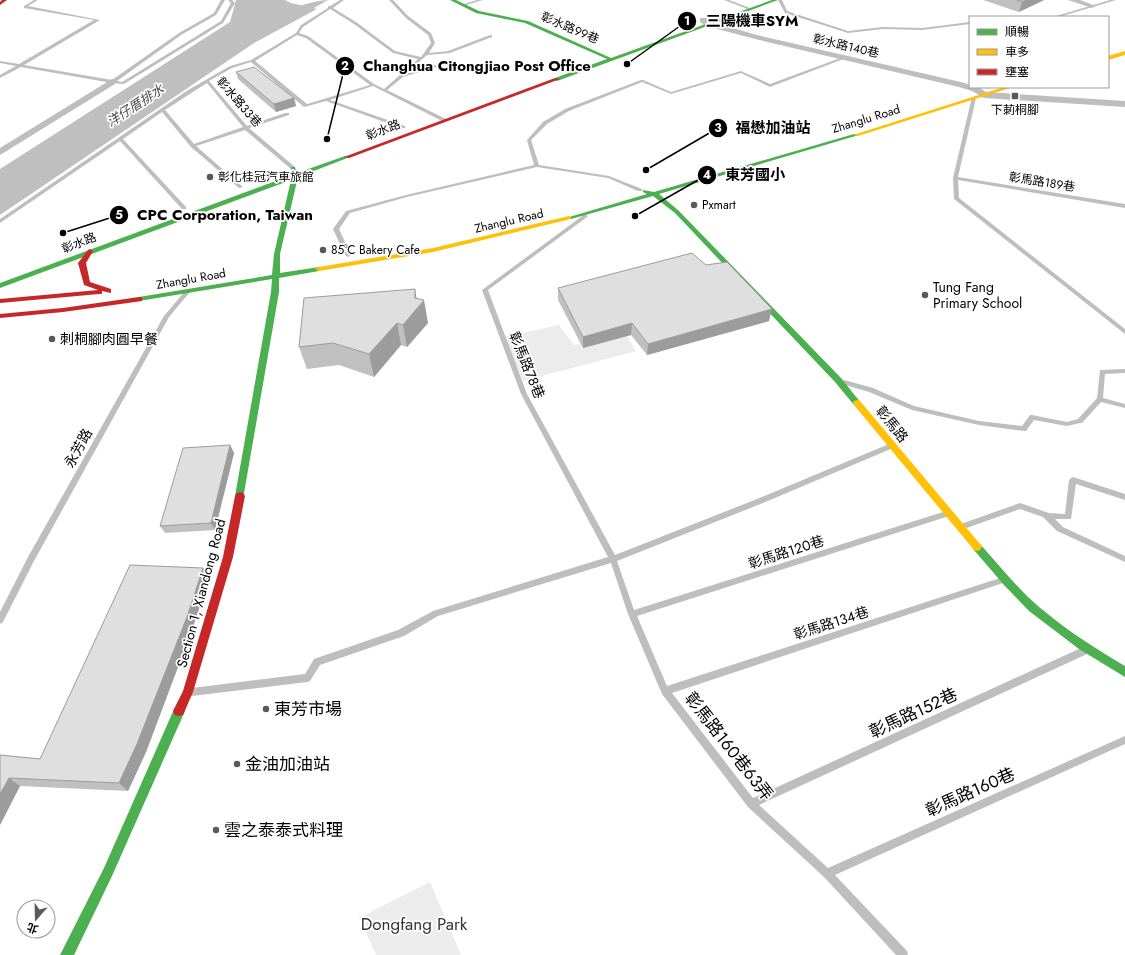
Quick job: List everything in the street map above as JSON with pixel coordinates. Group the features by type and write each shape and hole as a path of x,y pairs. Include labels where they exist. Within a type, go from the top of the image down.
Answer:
{"main road":[{"path":"0,4 5,0"},
{"name":"彰水路99巷","path":"452,0 478,12 526,22 606,57"},
{"name":"彰水路","path":"706,22 757,0"},
{"name":"彰水路","path":"0,286 294,172 435,115 706,22 776,0"},
{"path":"1109,51 1125,46"},
{"path":"1109,58 1125,53"},
{"name":"彰水路","path":"71,250 241,187 294,172 444,120 606,57"},
{"name":"Zhanglu Road","path":"868,121 979,92 1004,88"},
{"name":"Zhanglu Road","path":"231,274 276,272 433,250 516,232 587,214 803,151 865,132 979,92"},
{"path":"854,126 865,132"},
{"name":"Zhanglu Road","path":"0,316 63,310 187,292 348,255 423,243 510,226 640,190 838,130"},
{"path":"793,144 803,151"},
{"name":"Section 1, Xiandong Road","path":"67,955 108,872 188,692 228,556 269,330 277,254 294,172"},
{"name":"彰馬路","path":"640,190 655,194 677,212 838,380 959,528 1023,598 1041,614 1087,649 1125,672"},
{"path":"0,301 112,290 87,283 82,263 90,251"}],"street":[{"path":"1072,0 1092,6"},
{"name":"彰水路140巷","path":"706,22 755,37 979,92 1125,104"},
{"path":"0,152 112,82"}],"lane":[{"path":"0,77 98,20 25,7 36,0"},
{"path":"112,82 180,34 215,14 224,0"},
{"path":"0,62 123,83 222,22 232,3 230,0"},
{"path":"0,221 207,80 231,67 252,61 297,34 302,26 342,0"},
{"path":"384,91 402,77 426,54 432,43 430,34 407,16 391,0"},
{"path":"463,5 481,0"},
{"path":"726,0 751,9"},
{"path":"780,0 786,12 848,32 882,28 922,29 969,23"},
{"path":"1058,16 1114,0"},
{"path":"330,7 355,23 394,52 421,58"},
{"path":"297,34 307,36 373,85 444,120"},
{"path":"426,54 449,52 491,36"},
{"path":"537,166 529,140 545,123 567,110 642,81 671,93 741,72 770,86 844,58"},
{"path":"252,61 306,106 373,85"},
{"path":"402,77 448,63"},
{"name":"彰水路33巷","path":"207,80 245,127 294,172"},
{"path":"979,92 955,178 957,199 1125,332"},
{"path":"326,100 403,127"},
{"path":"163,110 193,146 241,187"},
{"path":"193,146 245,127 287,114"},
{"path":"120,139 184,208"},
{"path":"348,255 336,230 348,212 406,196 537,166 609,177 640,190"},
{"name":"彰馬路189巷","path":"955,178 1125,206"},
{"name":"彰馬路78巷","path":"587,214 485,290 524,394 613,559"},
{"name":"永芳路","path":"0,620 3,607 167,316 187,292"},
{"path":"838,380 871,390 912,408 979,423 1024,429 1032,417 1067,424 1080,421 1100,399 1102,372 1125,371"},
{"path":"1100,399 1125,406"},
{"path":"188,692 307,678 317,662 401,633 436,613 613,559 760,501 891,446"},
{"path":"959,528 1020,506 1045,515 1068,517 1073,480 1125,497"},
{"name":"彰馬路120巷","path":"632,614 948,514"},
{"path":"1045,515 1060,529 1125,559"},
{"name":"彰馬路160巷63弄","path":"613,559 632,614 665,691 751,804 828,874 903,955"},
{"name":"彰馬路134巷","path":"665,691 1005,580"},
{"name":"彰馬路152巷","path":"751,804 1087,649"},
{"name":"彰馬路160巷","path":"828,874 1125,740"}],"green space":[{"path":"559,325 574,345 624,331 636,351 523,381 503,337"},
{"name":"Dongfang Park","path":"430,882 461,955 376,955 359,918"}],"water":[{"name":"洋仔厝排水","path":"236,0 285,0 291,3 317,9 254,43 0,215 0,169 230,22"}],"building":[{"path":"254,67 294,98 274,104 236,72"},
{"path":"692,253 706,265 727,262 772,309 648,344 632,323 583,337 558,288"},
{"path":"415,289 415,298 424,300 403,325 397,323 369,354 333,343 299,347 304,298"},
{"path":"230,445 211,523 160,526 183,448"},
{"path":"130,565 203,568 187,617 137,744 119,783 9,778 0,794 0,755 40,759"}],"waterway":[{"path":"262,0 270,18 309,7 324,0"}],"traffic: fast":[{"path":"452,0 478,12 526,22 610,59"},
{"path":"557,79 776,0"},
{"path":"569,218 856,135"},
{"path":"0,286 347,157"},
{"path":"240,496 275,292 277,254 295,176 293,168"},
{"path":"645,191 655,194 677,212 838,380 857,403"},
{"path":"139,299 319,269"},
{"path":"977,547 1024,600 1033,608 1072,638 1125,672"},
{"path":"67,955 108,872 179,711"}],"traffic: slow":[{"path":"1109,58 1125,53"},
{"path":"856,135 1007,88"},
{"path":"319,269 433,250 569,218"},
{"path":"857,403 977,547"}],"traffic: jam":[{"path":"0,4 5,0"},
{"path":"347,157 557,79"},
{"path":"90,251 82,263 87,283 108,291"},
{"path":"0,301 99,292"},
{"path":"0,316 63,310 139,299"},
{"path":"179,711 188,692 228,557 240,496"}],"place":[{"name":"三陽機車SYM","path":"627,64"},
{"name":"下莿桐腳","path":"1015,96"},
{"name":"Changhua Citongjiao Post Office","path":"327,139"},
{"name":"福懋加油站","path":"646,170"},
{"name":"彰化桂冠汽車旅館","path":"210,177"},
{"name":"Pxmart","path":"694,205"},
{"name":"東芳國小","path":"635,216"},
{"name":"CPC Corporation, Taiwan","path":"63,233"},
{"name":"85°C Bakery Cafe","path":"323,250"},
{"name":"Tung Fang Primary School","path":"925,295"},
{"name":"刺桐腳肉圓早餐","path":"52,339"},
{"name":"東芳市場","path":"266,709"},
{"name":"金油加油站","path":"237,764"},
{"name":"雲之泰泰式料理","path":"216,830"}]}
